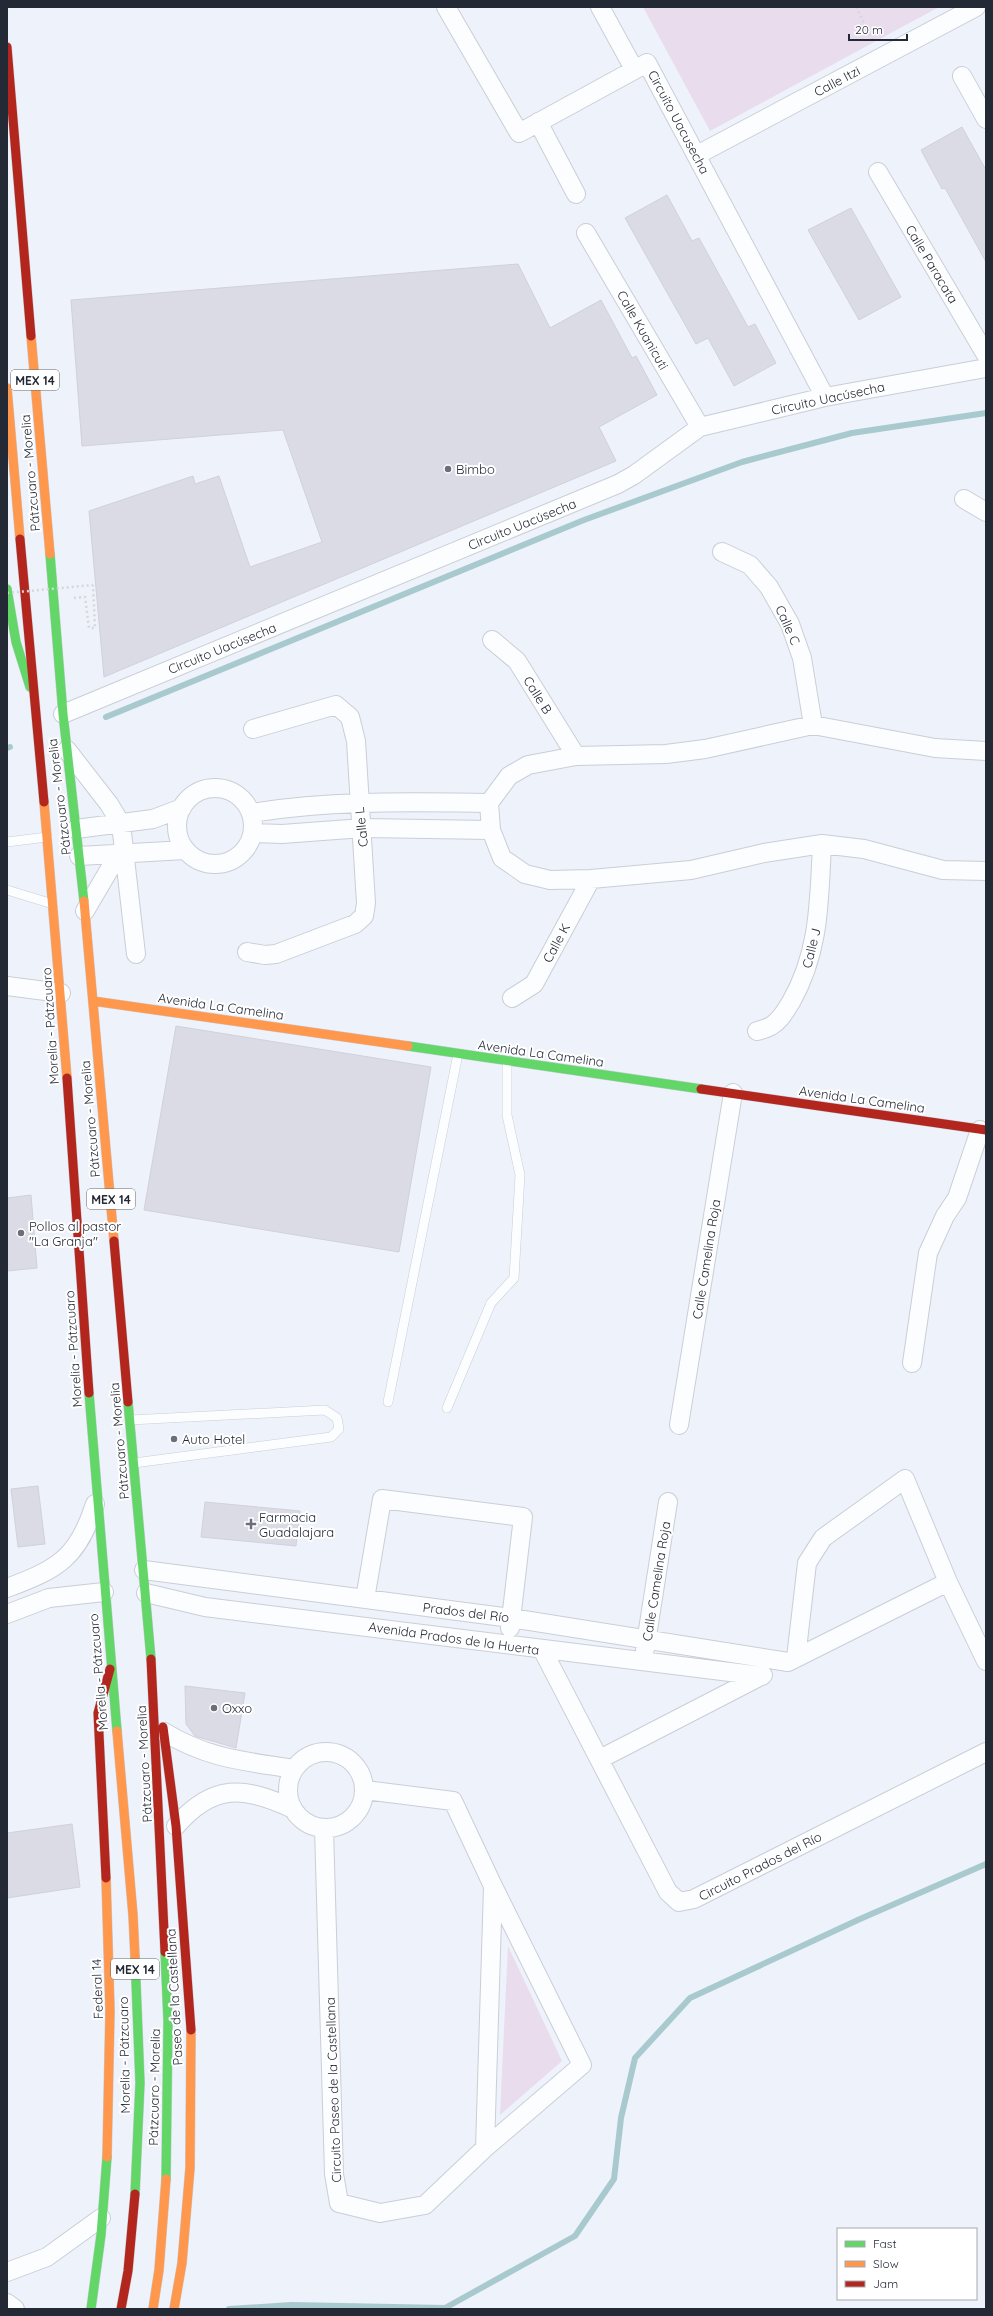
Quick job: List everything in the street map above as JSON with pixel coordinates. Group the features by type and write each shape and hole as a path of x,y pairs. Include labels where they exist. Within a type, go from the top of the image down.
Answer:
{"main road":[{"name":"Pátzcuaro - Morelia","path":"7,47 66,750 85,911 153,1685 168,2021 167,2167 159,2270 153,2309"},
{"name":"Morelia - Pátzcuaro","path":"7,388 61,993 96,1501 133,1915 140,2083 137,2168 128,2271 121,2309"},
{"path":"7,589 16,642 35,702"},
{"name":"Avenida La Camelina","path":"93,1001 983,1130"},
{"name":"Federal 14","path":"91,2309 98,2265 101,2218 108,2168 112,2028 98,1713 111,1668"},
{"name":"Paseo de la Castellana","path":"153,1685 164,1732 176,1826 192,2048 190,2168 182,2263 174,2309"}],"street":[{"name":"Circuito Uacusecha","path":"446,7 519,133 647,63 825,397"},
{"path":"600,7 634,70"},
{"name":"Calle Itzi","path":"697,155 976,7"},
{"path":"962,76 986,119"},
{"path":"538,122 576,194"},
{"name":"Calle Paracata","path":"878,172 986,355"},
{"name":"Calle Kuanicuti","path":"586,233 700,427"},
{"name":"Circuito Uacúsecha","path":"63,714 618,484 634,475 700,427 825,397 986,368"},
{"path":"964,499 986,512"},
{"name":"Calle C","path":"722,552 750,565 769,586 790,624 802,658 813,725"},
{"name":"Calle B","path":"492,640 517,661 576,756"},
{"name":"Calle L","path":"247,952 265,955 276,954 355,924 364,916 366,904 363,828 359,802 356,741 350,717 336,705 253,729"},
{"path":"986,751 934,748 813,725 705,749 666,754 576,756 528,765 509,776 489,803 490,830 502,858 526,874 550,880 591,879 691,870 764,853 822,844 864,849 943,870 986,871"},
{"path":"66,750 109,804 121,824 122,853 136,954"},
{"path":"212,788 224,789 236,794 245,802 252,813 253,833 248,845 241,855 230,861 218,864 205,863 194,858 185,850 177,830 182,808 189,799 200,792 212,788"},
{"path":"252,813 279,809 359,802 489,803"},
{"path":"76,829 153,819 182,808"},
{"path":"253,833 282,834 363,828 490,830"},
{"name":"Calle J","path":"757,1032 772,1025 783,1016 800,985 811,954 817,929 822,844"},
{"path":"79,856 185,850"},
{"path":"85,911 122,853"},
{"name":"Calle K","path":"512,998 534,984 591,879"},
{"path":"7,986 61,993"},
{"name":"Calle Camelina Roja","path":"679,1425 733,1093"},
{"path":"912,1363 928,1253 945,1216 957,1198 983,1130"},
{"path":"792,1660 807,1563 822,1538 905,1479 948,1582 986,1661"},
{"path":"365,1600 382,1499 523,1517 509,1643"},
{"path":"24,1607 12,1586 42,1575 62,1562 72,1551 89,1524 96,1501"},
{"name":"Calle Camelina Roja","path":"643,1660 668,1502"},
{"name":"Prados del Río","path":"144,1570 511,1618 792,1660"},
{"path":"600,1759 948,1582"},
{"path":"7,1614 49,1598 104,1592"},
{"name":"Avenida Prados de la Huerta","path":"146,1593 205,1607 509,1643 542,1649 643,1660 762,1676"},
{"name":"Circuito Prados del Río","path":"542,1649 668,1892 678,1902 694,1899 986,1752"},
{"path":"164,1732 183,1743 216,1756 294,1769"},
{"path":"325,1752 337,1754 348,1759 357,1767 363,1778 365,1790 363,1802 357,1813 348,1822 337,1827 324,1829 312,1826 301,1819 292,1809 288,1796 289,1782 294,1769 303,1760 313,1754 325,1752"},
{"name":"Circuito Paseo de la Castellana","path":"324,1829 334,2174 339,2203 380,2213 425,2206 485,2148 582,2065 493,1886 453,1801 365,1790"},
{"path":"176,1826 190,1810 207,1799 228,1793 249,1793 292,1809"},
{"name":"Circuito Paseo de la Castellana","path":"485,2148 493,1886"},
{"path":"7,2272 47,2257 101,2218"},
{"path":"7,2304 15,2309"}],"lane":[{"path":"7,842 47,837"},
{"path":"7,890 53,904"},
{"path":"388,1402 458,1054"},
{"path":"447,1408 491,1303 514,1278 520,1175 507,1114 508,1061"},
{"path":"130,1420 325,1410 337,1418 339,1429 331,1437 134,1463"}],"path":[{"path":"856,7 882,57"},
{"path":"7,592 93,585 96,628 89,628 85,597"}],"shaded area":[{"path":"643,7 939,7 710,131"},
{"path":"508,1946 562,2061 500,2115"}],"building":[{"path":"962,127 986,170 986,262 945,188 942,189 921,150"},
{"path":"667,195 692,241 699,238 748,327 755,324 776,363 734,386 708,338 696,344 625,218"},
{"path":"851,208 901,297 859,320 808,230"},
{"name":"Bimbo","path":"518,264 550,328 601,300 632,358 636,356 657,395 599,427 616,461 104,677 89,511 193,476 195,484 219,476 250,567 322,542 283,430 82,446 71,300"},
{"path":"176,1026 431,1067 399,1252 144,1210"},
{"name":"Pollos al pastor \"La Granja\"","path":"31,1195 37,1268 7,1271 7,1198"},
{"path":"38,1486 45,1544 18,1547 11,1489"},
{"name":"Farmacia Guadalajara","path":"205,1502 300,1511 296,1546 201,1537"},
{"name":"Oxxo","path":"185,1686 245,1693 236,1748 195,1736 186,1724"},
{"path":"72,1824 80,1887 7,1898 7,1833"}],"waterway":[{"path":"106,717 584,520 742,462 852,433 986,413"},
{"path":"229,2309 291,2305 445,2308 575,2236 614,2179 621,2118 635,2058 690,1998 860,1919 986,1864"}],"traffic: fast":[{"path":"50,554 63,714 84,901"},
{"path":"7,589 16,642 30,687"},
{"path":"408,1046 701,1089"},
{"path":"89,1393 117,1731"},
{"path":"128,1402 151,1659"},
{"path":"165,1952 168,2021 166,2179"},
{"path":"135,1957 140,2083 135,2194"},
{"path":"91,2309 101,2235 107,2157"}],"traffic: slow":[{"path":"31,336 50,554"},
{"path":"7,388 20,539"},
{"path":"44,802 67,1078"},
{"path":"84,901 114,1241"},
{"path":"93,1001 408,1046"},
{"path":"117,1731 133,1915 135,1957"},
{"path":"106,1878 110,2011 107,2157"},
{"path":"174,2309 182,2263 190,2168 191,2030"},
{"path":"153,2309 159,2270 166,2179"}],"traffic: jam":[{"path":"7,47 31,336"},
{"path":"20,539 44,802"},
{"path":"67,1078 89,1393"},
{"path":"701,1089 986,1130"},
{"path":"114,1241 128,1402"},
{"path":"151,1659 165,1952"},
{"path":"106,1878 98,1713 110,1669"},
{"path":"163,1727 176,1826 191,2030"},
{"path":"121,2309 128,2271 135,2194"}],"place":[{"name":"Bimbo","path":"448,469"},
{"name":"Pollos al pastor \"La Granja\"","path":"21,1233"},
{"name":"Auto Hotel","path":"174,1439"},
{"name":"Farmacia Guadalajara","path":"251,1524"},
{"name":"Oxxo","path":"214,1708"}]}
